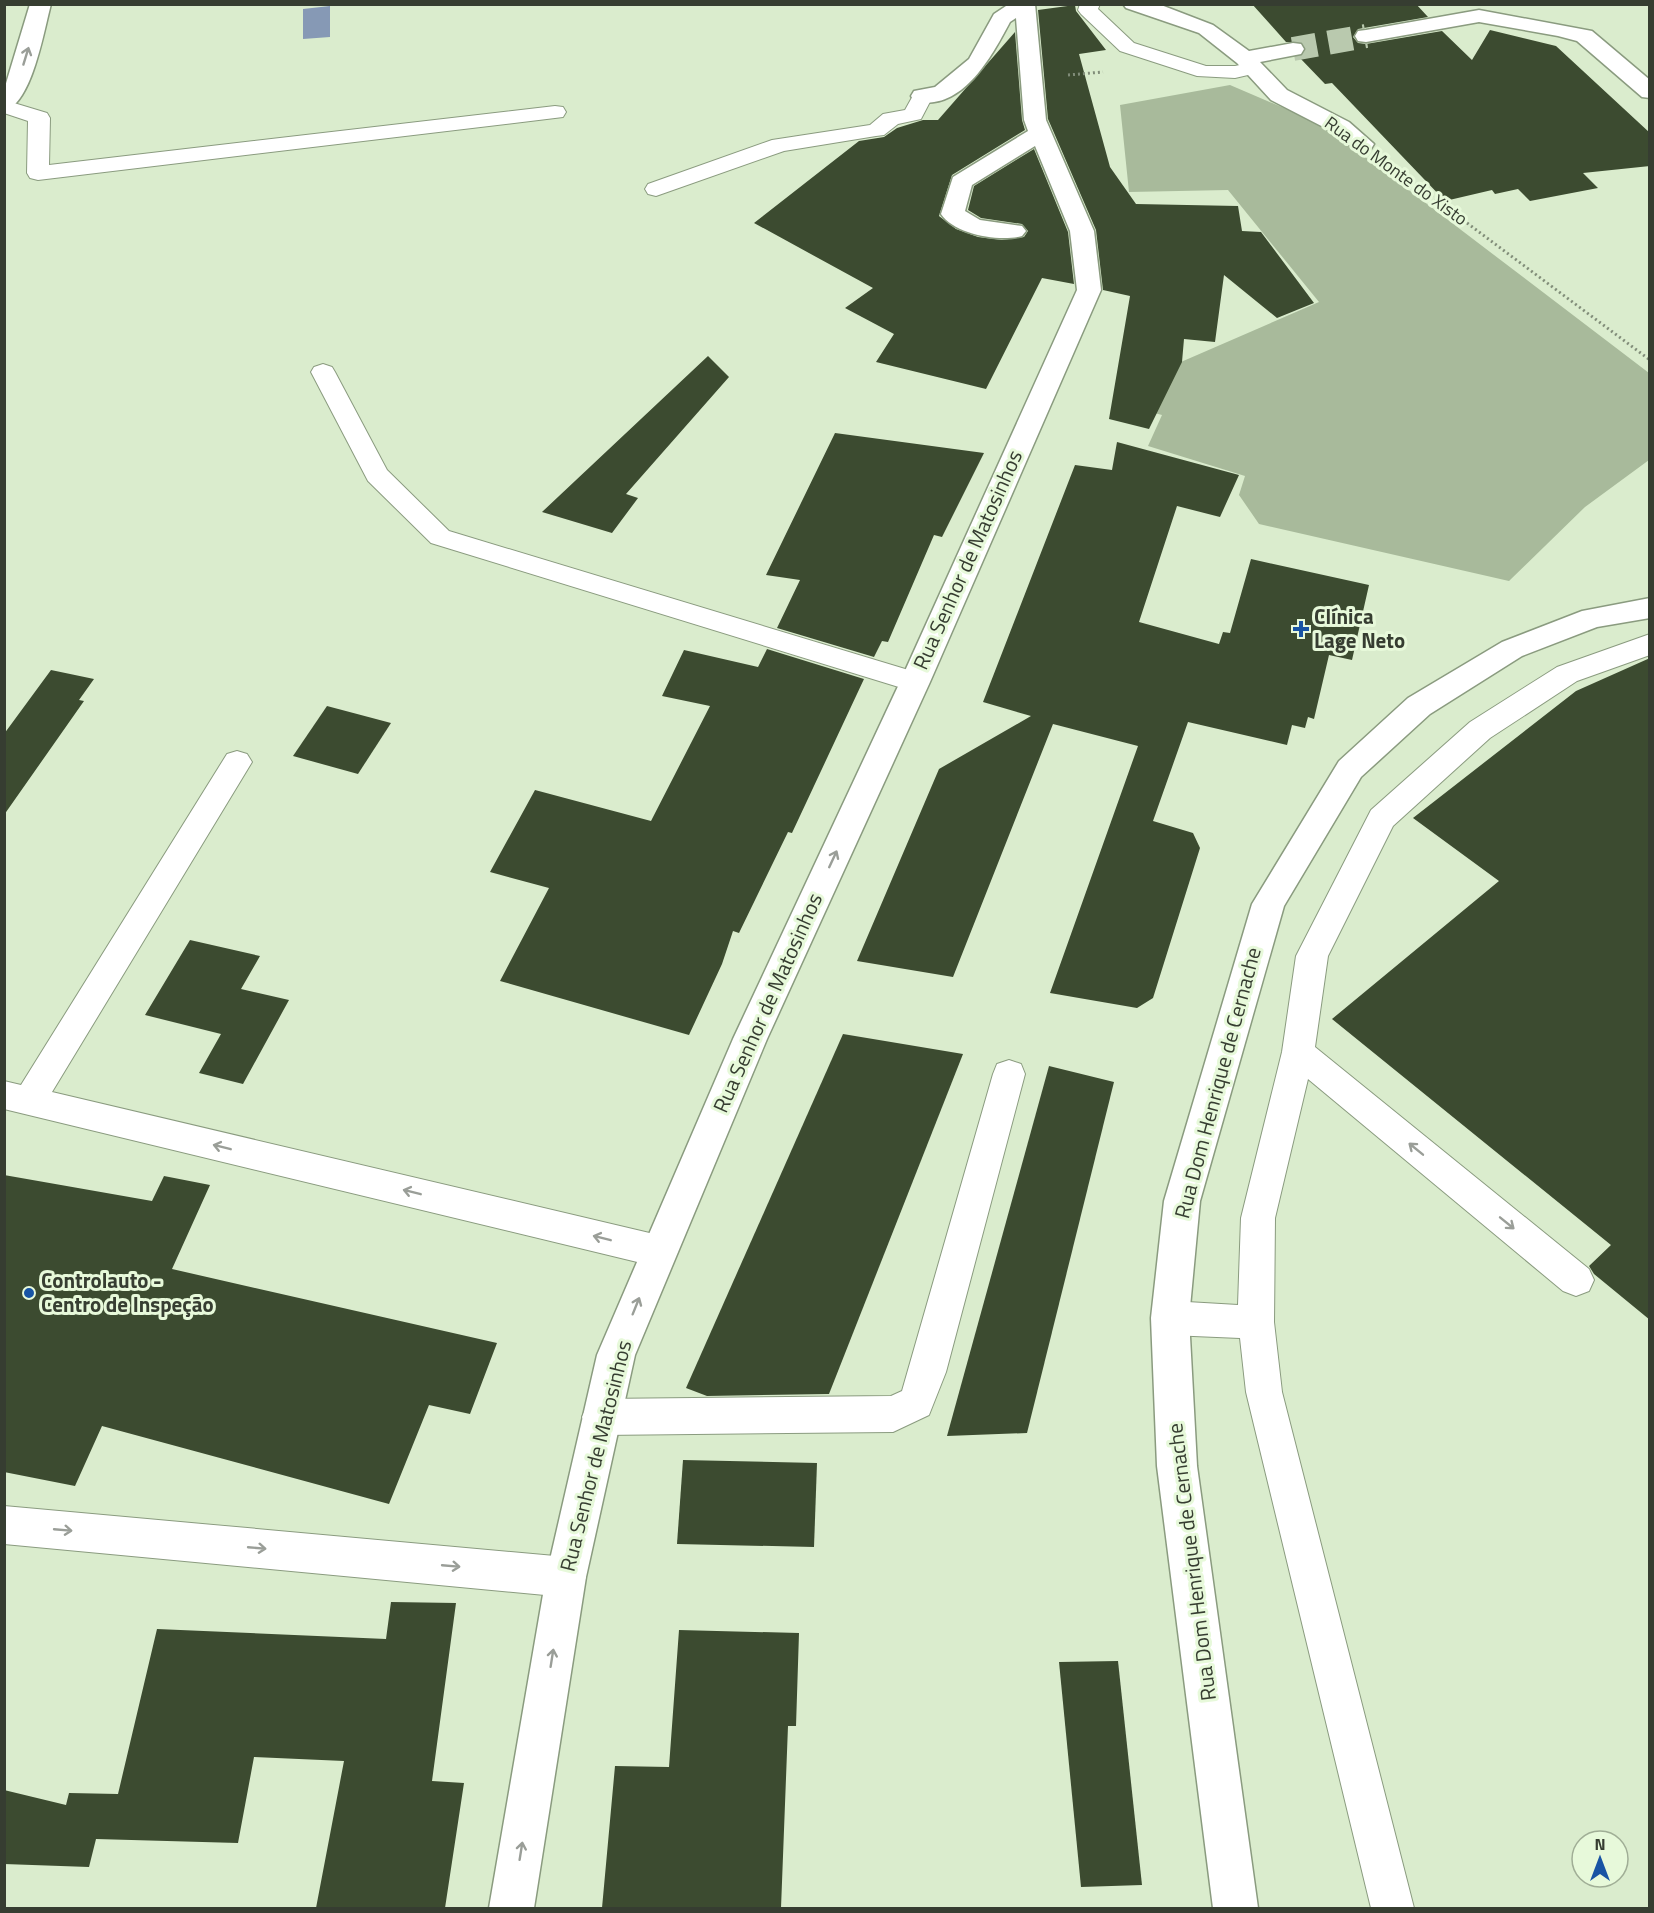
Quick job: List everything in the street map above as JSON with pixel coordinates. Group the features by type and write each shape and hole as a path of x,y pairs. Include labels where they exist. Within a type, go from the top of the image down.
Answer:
{"street":[{"path":"4,105 16,90 41,4"},
{"path":"922,96 942,93 978,62 1000,18 1025,4"},
{"name":"Rua Senhor de Matosinhos","path":"511,1908 566,1577 616,1355 658,1251 750,1039 915,682 1089,290 1082,231 1035,120 1025,4"},
{"name":"Rua do Monte do Xisto","path":"1133,4 1154,9 1206,29 1250,63 1279,95 1341,127 1363,144"},
{"path":"1366,36 1479,16 1557,30 1584,36 1650,92"},
{"path":"1250,63 1293,49"},
{"path":"1014,231 974,226 953,214 961,182 1041,134"},
{"name":"Rua Dom Henrique de Cernache","path":"1235,1908 1178,1466 1170,1318 1182,1202 1268,904 1350,769 1419,706 1512,649 1592,618 1650,608"}],"lane":[{"path":"1090,4 1088,10 1127,47 1204,72 1235,72 1250,63"},
{"path":"656,189 780,145 876,130 891,119 913,114 922,96"},
{"path":"4,105 39,118 38,173 555,112"},
{"path":"323,372 377,475 440,537 915,682"},
{"path":"1392,1908 1264,1392 1256,1322 1258,1218 1298,1052 1312,956 1382,818 1480,730 1568,674 1650,644"},
{"path":"237,762 17,1098 658,1251"},
{"path":"1298,1052 1576,1280"},
{"path":"601,1417 893,1414 916,1403 928,1372 1009,1074"},
{"path":"1170,1318 1256,1322"},
{"path":"4,1524 566,1577"}],"path":[{"path":"1031,76 1116,71 1109,59 1127,47"},
{"name":"Rua do Monte do Xisto","path":"1363,144 1650,360"}],"green space":[{"path":"1230,85 1331,128 1343,140 1649,373 1649,460 1585,507 1509,581 1259,524 1239,495 1245,476 1148,446 1162,415 1112,402 1121,388 1319,302 1228,190 1129,192 1120,105"}],"water":[{"path":"330,6 330,37 303,39 303,9"}],"building":[{"path":"1252,4 1416,4 1428,17 1358,29 1353,37 1358,43 1366,44 1442,31 1472,60 1490,30 1556,46 1650,133 1650,166 1583,173 1598,188 1530,201 1518,189 1495,194 1492,190 1445,201 1332,83 1325,84 1299,57 1306,50 1303,43 1286,42"},
{"path":"1075,5 1076,11 1106,50 1079,54 1110,167 1136,204 1238,206 1242,231 1261,232 1314,303 1277,318 1224,275 1215,342 1184,339 1182,362 1149,429 1109,419 1130,296 1103,290 1096,230 1048,119 1038,10"},
{"path":"1015,32 1022,120 1025,130 952,175 939,216 956,229 978,237 1002,240 1024,237 1028,231 1022,224 981,218 968,210 974,186 1034,149 1068,232 1074,284 1042,278 986,389 876,362 894,334 845,308 873,288 754,223 859,141 884,137 897,128 923,120 938,120"},
{"path":"708,356 729,377 626,494 638,498 612,533 542,512"},
{"path":"835,433 984,453 942,537 934,535 888,642 882,641 874,657 777,628 800,580 766,575"},
{"path":"1117,442 1239,475 1220,517 1177,506 1139,622 1219,644 1223,632 1230,633 1251,559 1369,585 1352,660 1329,655 1314,719 1308,717 1305,728 1292,725 1287,745 1188,722 1153,821 1193,833 1200,848 1153,998 1137,1008 1050,993 1138,746 1053,724 953,977 857,961 939,769 1031,716 983,702 1075,465 1112,470"},
{"path":"767,649 864,679 792,833 788,832 739,933 733,931 722,964 689,1035 500,981 549,888 490,872 535,790 651,821 710,706 662,696 684,650 758,667"},
{"path":"1650,658 1650,1320 1594,1274 1589,1266 1611,1245 1332,1019 1499,881 1413,818 1576,691"},
{"path":"51,670 94,679 79,700 84,701 4,815 4,734"},
{"path":"327,706 391,723 358,774 293,756"},
{"path":"190,940 260,956 241,989 289,1000 243,1084 199,1073 221,1034 145,1015"},
{"path":"843,1034 963,1054 829,1394 707,1396 686,1388"},
{"path":"1049,1066 1114,1082 1027,1433 947,1436"},
{"path":"4,1175 152,1201 164,1176 210,1185 172,1269 497,1343 470,1414 429,1405 389,1504 102,1426 75,1486 4,1472"},
{"path":"683,1460 817,1463 814,1547 677,1544"},
{"path":"391,1602 456,1603 432,1781 464,1783 445,1908 316,1908 344,1761 254,1757 238,1843 96,1839 89,1867 4,1864 4,1790 66,1805 69,1793 118,1794 157,1629 386,1639"},
{"path":"679,1630 799,1633 796,1726 788,1726 781,1908 602,1908 615,1766 669,1767"},
{"path":"1118,1661 1142,1885 1081,1887 1059,1662"}],"tunnel":[{"path":"1293,49 1366,36"}],"place":[{"name":"Clínica Lage Neto","path":"1301,629"},
{"name":"Controlauto - Centro de Inspeção","path":"29,1293"}]}
